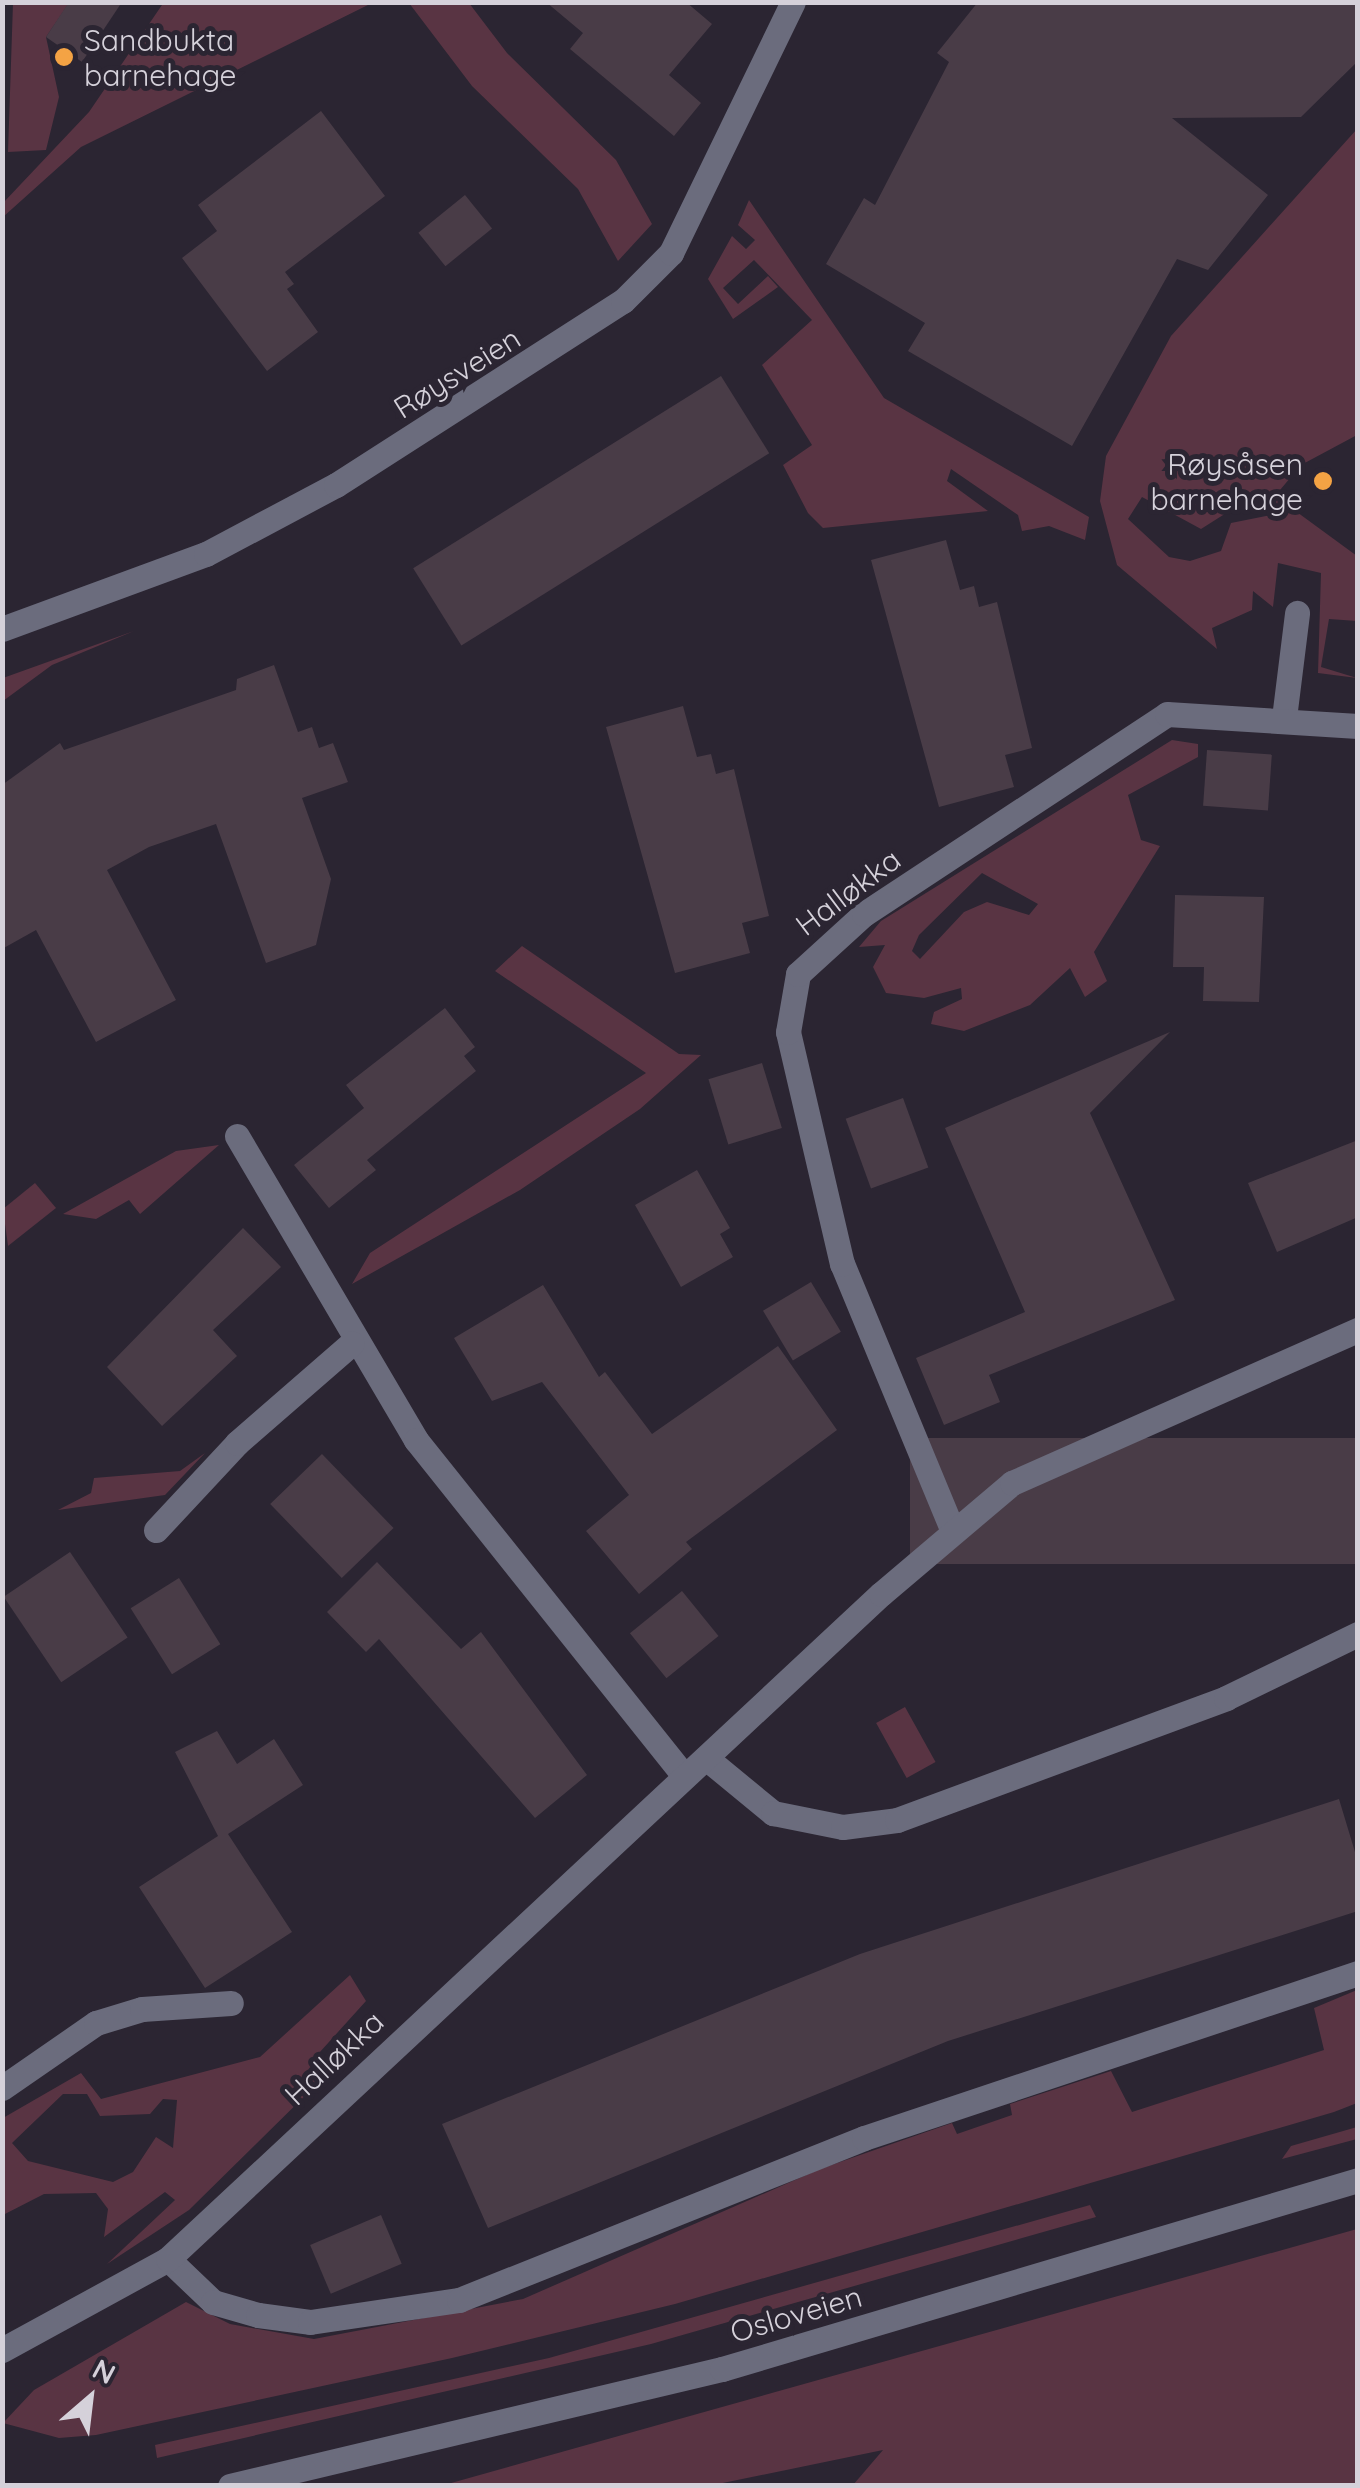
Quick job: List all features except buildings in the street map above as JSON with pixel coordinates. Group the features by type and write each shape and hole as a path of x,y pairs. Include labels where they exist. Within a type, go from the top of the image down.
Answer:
{"street":[{"name":"Røysveien","path":"2,629 206,554 336,486 623,301 671,253 793,2"},
{"path":"1284,718 1296,614"},
{"name":"Halløkka","path":"952,1529 842,1264 788,1032 798,974 864,914 1167,714 1284,718 1358,726"},
{"path":"236,1136 352,1343 563,1634 684,1776"},
{"name":"Halløkka","path":"2,2350 168,2259 952,1529 1061,1458 1248,1385 1358,1330"},
{"path":"156,1530 237,1442 352,1343"},
{"path":"706,1758 773,1813 843,1827 897,1820 1209,1705 1358,1634"},
{"path":"168,2259 214,2302 292,2320 459,2300 864,2138 1358,1973"},
{"path":"2,2088 96,2023 142,2009 232,2003"},
{"name":"Osloveien","path":"240,2485 722,2369 1358,2180"}],"shaded area":[{"path":"164,2 372,3 81,147 3,217 3,203 89,112"},
{"path":"13,3 69,3 46,37 59,97 46,150 8,152"},
{"path":"409,3 469,3 507,53 616,160 652,224 618,261 578,189 472,86"},
{"path":"1357,129 1357,435 1301,465 1275,496 1357,556 1357,621 1329,619 1321,667 1357,678 1318,673 1321,573 1278,563 1273,607 1253,591 1252,610 1212,628 1217,649 1117,565 1100,501 1106,456 1171,336","holes":["1261,491 1275,497 1271,515 1231,523 1221,551 1190,561 1169,557 1128,519 1142,497 1201,529"]},
{"path":"749,200 884,398 1089,517 1085,540 1049,526 1022,531 1018,515 951,469 947,481 988,511 823,528 808,513 783,465 812,445 762,365 812,320 754,260 723,288 738,304 768,276 778,287 733,319 708,279 732,236 746,249 755,240 738,225"},
{"path":"134,631 52,665 3,701 3,678"},
{"path":"1172,740 1198,744 1198,757 1128,795 1141,840 1160,846 1094,952 1107,981 1085,997 1070,968 1030,1005 964,1031 931,1024 934,1012 962,999 961,988 924,998 886,993 873,967 885,945 859,947 881,921","holes":["982,873 1038,904 1029,915 987,902 964,912 920,959 912,951 919,935"]},
{"path":"522,946 679,1054 701,1055 640,1109 520,1190 352,1284 370,1253 646,1073 495,971"},
{"path":"219,1145 140,1214 129,1200 96,1219 63,1214 176,1151"},
{"path":"35,1183 56,1208 8,1246 3,1209"},
{"path":"205,1453 165,1495 58,1510 91,1493 94,1478 180,1471"},
{"path":"905,1707 936,1762 907,1778 876,1723"},
{"path":"350,1975 366,2001 310,2063 324,2077 189,2210 107,2264 175,2200 165,2192 104,2237 108,2209 96,2193 44,2194 3,2215 3,2118 81,2073 101,2099 260,2057","holes":["63,2094 87,2094 100,2116 150,2114 163,2099 177,2100 173,2148 156,2137 133,2172 113,2182 28,2161 12,2143"]},
{"path":"1357,1990 1357,2103 1334,2112 675,2304 452,2358 96,2435 59,2438 3,2423 34,2390 186,2302 230,2324 314,2339 523,2299 820,2169 952,2123 957,2134 1012,2115 1010,2104 1111,2071 1132,2112 1324,2050 1314,2008"},
{"path":"1357,2127 1357,2139 1282,2159 1291,2146"},
{"path":"1090,2205 1096,2217 651,2344 157,2458 155,2445 549,2358"},
{"path":"1357,2229 1357,2485 853,2485 883,2450 713,2485 444,2485"}],"place":[{"name":"Sandbukta barnehage","path":"64,57"},
{"name":"Røysåsen barnehage","path":"1323,481"}]}
